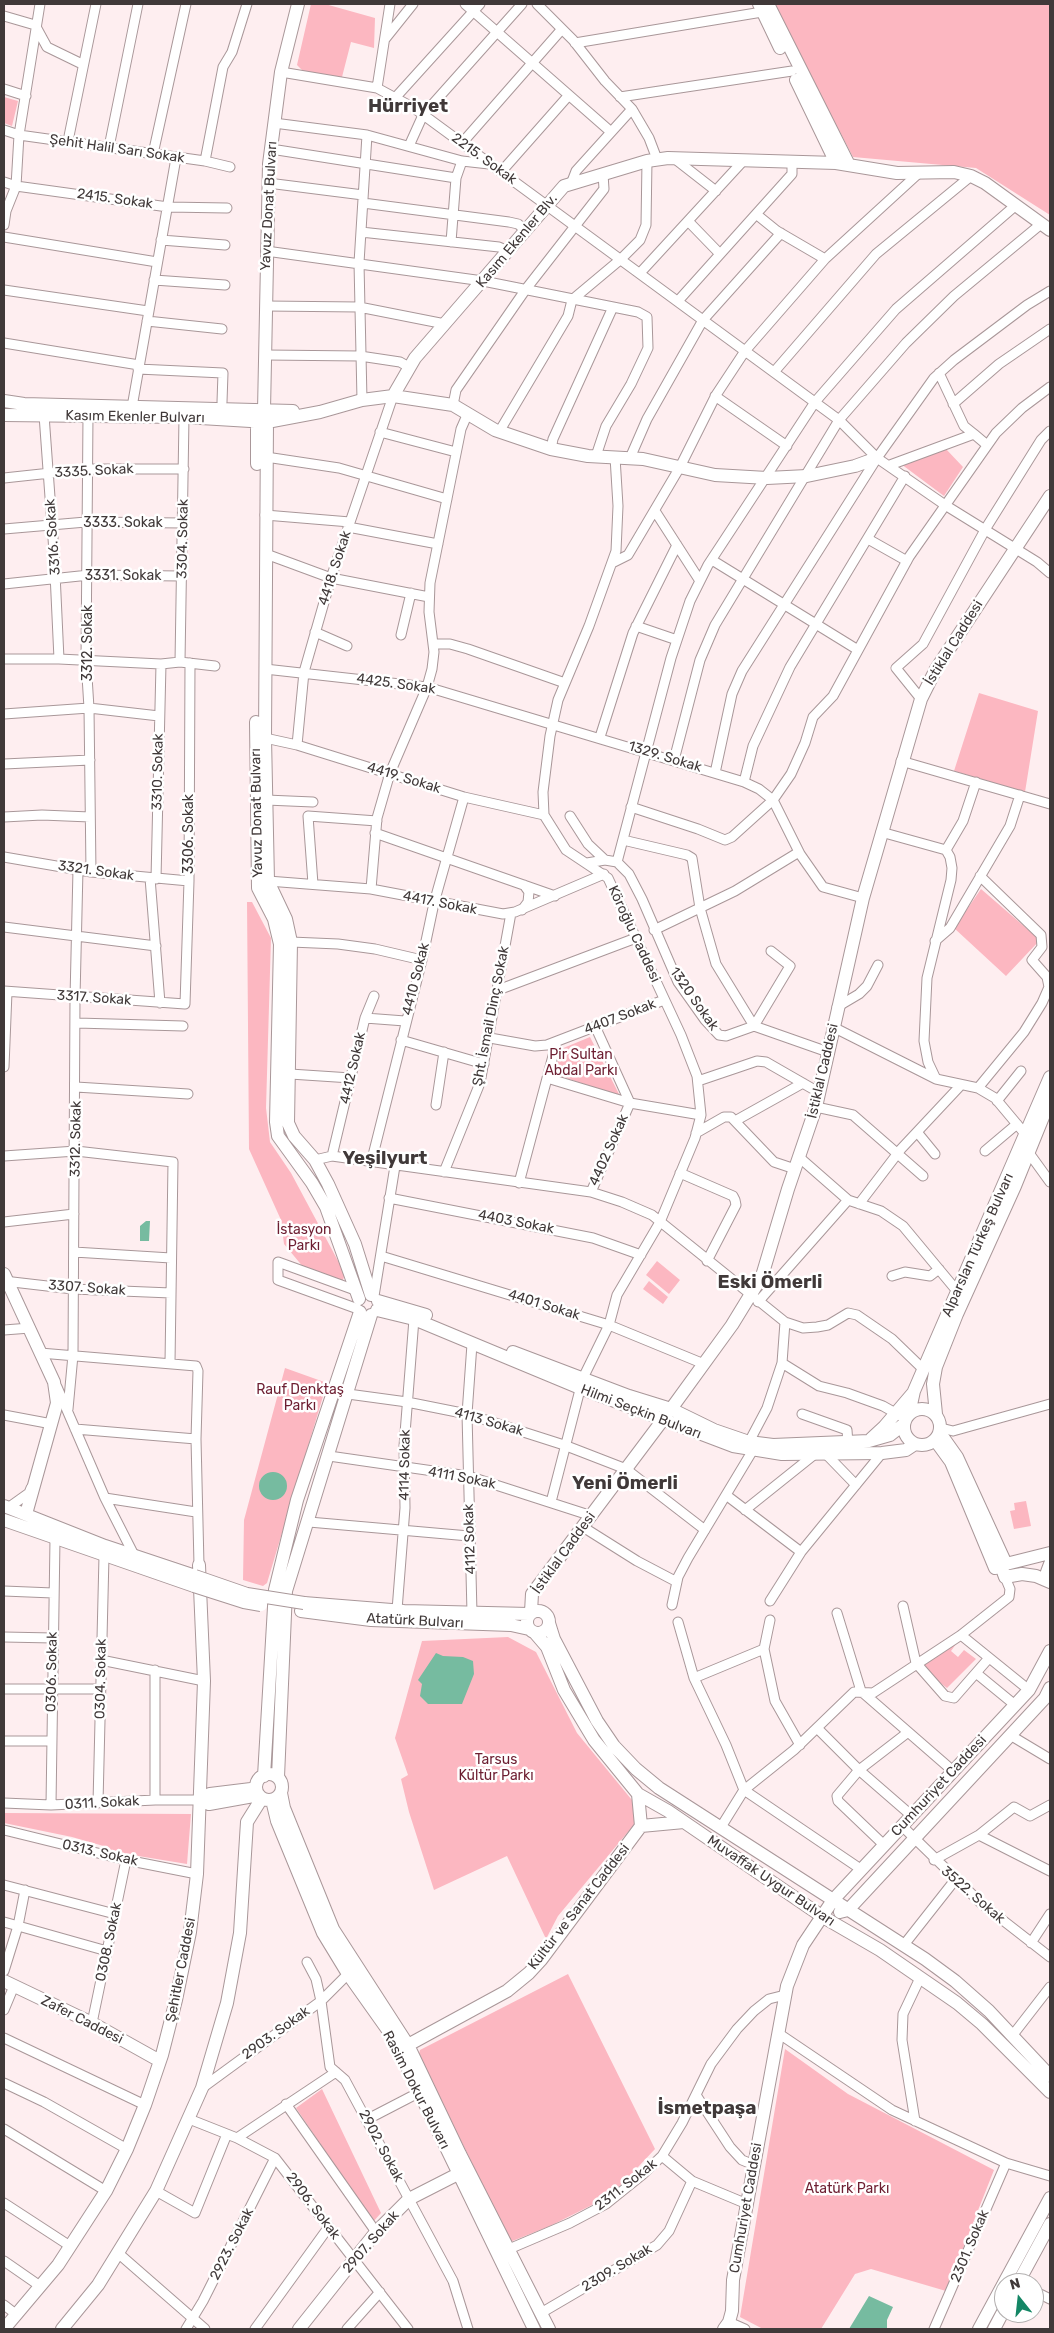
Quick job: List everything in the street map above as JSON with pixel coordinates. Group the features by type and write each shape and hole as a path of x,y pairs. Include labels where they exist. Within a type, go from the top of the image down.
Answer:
{"street":[{"path":"4,225 5,210 16,186 19,135 35,25 40,4"},
{"path":"68,141 82,64 96,4"},
{"path":"109,147 138,4"},
{"path":"153,154 186,4"},
{"path":"205,161 223,67 232,52 247,4"},
{"name":"Yavuz Donat Bulvarı","path":"298,4 281,72 268,183 266,355 256,751 258,888 274,919 280,944 276,1122 278,1136 312,1183 326,1207 367,1303"},
{"path":"378,88 390,4"},
{"path":"384,39 413,4"},
{"path":"465,4 612,132"},
{"path":"395,98 480,4"},
{"path":"409,146 423,115 522,4"},
{"path":"499,432 568,316 572,300 621,260 640,240 646,225 652,160 649,138 632,109 575,43 538,4"},
{"path":"575,43 763,7"},
{"path":"763,7 792,71 843,164"},
{"path":"763,7 843,164"},
{"path":"4,16 35,25 47,47 82,64"},
{"path":"462,143 562,29"},
{"path":"620,96 792,71"},
{"name":"2215. Sokak","path":"281,72 378,88 423,115 839,420 877,458 890,465 945,505 986,528 1014,549 1037,562 1050,573"},
{"path":"4,89 26,96"},
{"path":"501,172 569,95"},
{"path":"571,184 576,171 632,109"},
{"path":"274,123 367,135 462,161 492,165"},
{"name":"Şehit Halil Sarı Sokak","path":"4,130 19,135 205,161 230,167"},
{"path":"362,400 359,264 367,135"},
{"path":"271,149 456,178"},
{"path":"132,407 176,158"},
{"path":"674,158 716,191"},
{"name":"Kasım Ekenler Blv.","path":"392,396 409,367 564,186 652,160 674,158 843,164 897,173 954,172 971,176"},
{"path":"640,273 744,160"},
{"path":"451,242 456,178 462,161"},
{"path":"678,301 792,174 792,162"},
{"path":"612,563 628,555 680,467 715,396 745,351 825,259 919,173"},
{"path":"452,405 456,390 526,289 604,189 603,174"},
{"path":"674,760 700,660 715,625 839,420 913,336 954,296 1046,227 971,176 876,254 774,372"},
{"name":"2415. Sokak","path":"4,182 16,186 168,207 227,208"},
{"path":"268,183 509,222 518,224 525,230"},
{"path":"587,863 604,860 617,862 677,640 690,601 712,560 815,402 896,309 1016,205"},
{"path":"756,214 781,233 825,259"},
{"path":"688,221 720,254"},
{"path":"361,232 499,247 508,251"},
{"path":"630,458 647,419 703,320 781,233"},
{"path":"4,237 157,262"},
{"path":"161,240 225,245"},
{"path":"266,251 483,281 638,312 647,317 648,348 631,384 606,426 596,456"},
{"path":"154,280 225,285"},
{"path":"4,290 148,310"},
{"path":"715,773 732,694 742,671 877,458 939,374 954,360 1020,310 1050,291"},
{"path":"266,306 359,307 445,324"},
{"path":"551,449 613,307"},
{"path":"147,321 222,329"},
{"path":"954,404 999,364 1050,328"},
{"path":"4,343 139,367 223,373 222,402"},
{"path":"266,355 360,356 400,362 409,367"},
{"path":"939,374 964,426 987,445"},
{"path":"631,807 698,829 724,840 732,837 773,800 791,774 806,743 813,717 833,696 907,561 987,445 1022,408 1050,387"},
{"path":"263,418 320,412 362,400 392,396 452,405 499,432 551,449 596,456 630,458 715,475 766,478 806,476 855,466 877,458"},
{"name":"4418. Sokak","path":"297,745 304,672 331,578 392,396"},
{"path":"715,396 787,446"},
{"name":"Kasım Ekenler Bulvarı","path":"4,401 24,404 132,407 263,418"},
{"path":"372,889 374,834 390,773 428,687 432,669 433,644 429,597 456,452 461,429 468,413"},
{"name":"Kasım Ekenler Bulvarı","path":"4,415 263,418"},
{"name":"3316. Sokak","path":"44,415 53,525 59,659"},
{"name":"3312. Sokak","path":"88,415 86,660 89,708 91,872"},
{"name":"3304. Sokak","path":"180,662 184,417"},
{"name":"Yavuz Donat Bulvarı","path":"263,418 266,458 265,738 268,881 286,920 291,942 288,1123 294,1136 315,1160 355,1244 367,1303"},
{"path":"921,699 896,668 923,644 986,528 1041,440 1050,431"},
{"path":"380,432 456,452"},
{"path":"890,465 974,434"},
{"path":"544,814 543,792 558,700 616,551 618,527 615,457"},
{"path":"266,458 339,468 447,500"},
{"name":"3335. Sokak","path":"4,478 88,469 184,469"},
{"path":"744,782 753,746 790,667 905,476"},
{"name":"İstiklal Caddesi","path":"530,1613 532,1594 755,1299 820,1093 837,1007 863,898 901,761 921,699 931,677 1050,496"},
{"path":"655,511 700,581"},
{"path":"266,515 349,525 438,544"},
{"name":"3333. Sokak","path":"4,529 86,522 183,523"},
{"path":"868,539 907,561"},
{"path":"600,737 622,661 636,626 677,545"},
{"path":"266,554 331,578 429,597"},
{"path":"712,560 743,581 858,650"},
{"name":"3331. Sokak","path":"4,584 88,576 182,576"},
{"path":"401,635 411,593"},
{"path":"636,626 677,640"},
{"path":"315,632 347,646"},
{"path":"433,644 450,644 468,649 565,684"},
{"path":"4,659 59,659 161,664 180,662 215,666"},
{"name":"3306. Sokak","path":"185,1004 189,881 190,663"},
{"name":"3310. Sokak","path":"160,1003 153,879 161,664"},
{"name":"4425. Sokak","path":"265,669 428,687 553,723"},
{"path":"4,714 89,708 159,716"},
{"name":"1329. Sokak","path":"553,723 744,782 759,789 773,800"},
{"name":"4419. Sokak","path":"265,738 297,745 464,796 544,814"},
{"path":"4,764 90,760"},
{"path":"901,761 1050,804"},
{"path":"936,1079 928,1062 924,1042 927,978 952,868 946,850 963,820 976,782"},
{"path":"935,941 950,928 1010,826 1020,795"},
{"name":"4410 Sokak","path":"371,1162 405,1021 422,960 434,903 464,796"},
{"path":"266,800 313,802"},
{"path":"773,800 799,852 823,887 863,898"},
{"name":"Köroğlu Caddesi","path":"544,814 566,850 608,878 664,1000 698,1082 701,1115 696,1133 660,1222 617,1295 609,1325 582,1383 551,1502"},
{"path":"4,817 42,815 90,817"},
{"path":"312,884 308,816 377,821"},
{"path":"570,816 588,844 604,860"},
{"path":"881,832 946,850"},
{"path":"374,834 447,857 555,896"},
{"path":"623,840 687,854 692,858 700,908 716,964 754,1026 828,1052"},
{"path":"654,930 735,891 799,852"},
{"name":"3321. Sokak","path":"4,857 91,872 189,881"},
{"name":"1320 Sokak","path":"617,862 629,874 642,899 678,982 705,1020 719,1035 726,1036 754,1026"},
{"name":"3312. Sokak","path":"68,1409 73,1355 77,1023 75,998 78,870"},
{"name":"4417. Sokak","path":"268,881 372,889 491,913 511,913 604,874"},
{"path":"978,1088 1024,1032 1042,1003 1049,987 1047,977 1032,960 1042,947 1041,935 980,876"},
{"path":"522,910 528,902 529,892 524,884"},
{"name":"Şht. İsmail Dinç Sokak","path":"444,1172 480,1083 490,1038 511,913"},
{"path":"4,927 156,946"},
{"path":"498,990 636,938"},
{"path":"291,942 338,944 375,949 422,960"},
{"path":"754,1026 790,966 772,951"},
{"path":"837,1007 860,994 867,986 878,965"},
{"path":"4,1067 5,991"},
{"name":"3317. Sokak","path":"5,991 75,998 185,1004"},
{"path":"365,1018 374,996"},
{"name":"4407 Sokak","path":"490,1038 534,1046 557,1041 664,1000"},
{"name":"4412 Sokak","path":"332,1156 365,1018 405,1021"},
{"path":"77,1023 183,1026"},
{"name":"4402 Sokak","path":"590,1192 630,1103 595,1026"},
{"path":"833,1027 936,1079 978,1088 997,1101 1026,1135"},
{"path":"401,1040 484,1064"},
{"path":"520,1182 557,1041"},
{"path":"436,1105 444,1052"},
{"path":"698,1082 757,1061 766,1062 820,1093"},
{"path":"997,1101 1021,1070"},
{"path":"290,1074 351,1078"},
{"name":"Alparslan Türkeş Bulvarı","path":"904,1418 1050,1077"},
{"path":"548,1078 630,1103 701,1115"},
{"path":"735,1121 803,1082"},
{"path":"859,1204 916,1132 961,1085"},
{"path":"76,1087 188,1094"},
{"name":"Alparslan Türkeş Bulvarı","path":"936,1414 932,1384 936,1366 1050,1099"},
{"path":"816,1107 853,1115 923,1176"},
{"path":"696,1133 724,1116 731,1117 774,1162 797,1164 848,1200 881,1211 903,1226 957,1292"},
{"path":"985,1151 1017,1124"},
{"path":"916,1132 935,1154"},
{"path":"4,1156 76,1151 173,1162 170,1363"},
{"path":"1028,1153 1050,1182"},
{"path":"315,1160 332,1156 590,1192 622,1202 652,1215 785,1322 803,1328 817,1327 828,1325 848,1313 857,1315 892,1339 923,1370"},
{"path":"264,1776 281,1591 297,1500 367,1303 381,1256 395,1166"},
{"path":"680,1173 733,1196 735,1200 736,1205 707,1261"},
{"name":"4403 Sokak","path":"389,1198 594,1238 641,1255"},
{"path":"755,1299 848,1200"},
{"path":"4,1222 74,1214"},
{"path":"74,1252 171,1258"},
{"name":"4401 Sokak","path":"381,1256 609,1325 704,1364"},
{"path":"278,1262 367,1303 278,1280 278,1262"},
{"path":"892,1276 906,1272 930,1276 940,1269"},
{"path":"5,1278 68,1409 104,1498 135,1557"},
{"name":"3307. Sokak","path":"5,1278 73,1290 171,1293"},
{"path":"62,2329 98,2285 156,2191 202,2088 227,2003 240,1933 245,1882 244,1854 247,1822 266,1796 282,1786 278,1777 281,1591 309,1522 348,1394 367,1303"},
{"name":"Hilmi Seçkin Bulvarı","path":"367,1303 472,1344 668,1414 704,1437 782,1454 882,1453 906,1450 915,1444"},
{"name":"Hilmi Seçkin Bulvarı","path":"367,1303 415,1311 582,1383"},
{"name":"4114 Sokak","path":"397,1610 403,1531 407,1402 414,1320"},
{"path":"672,1605 677,1582 726,1495 751,1446 767,1408 782,1362 785,1322"},
{"path":"4,1330 30,1328"},
{"name":"4112 Sokak","path":"472,1344 467,1414 472,1613"},
{"path":"40,1353 192,1364 198,1370 196,1575"},
{"path":"782,1362 818,1386 847,1393 883,1406 904,1418"},
{"path":"26,1514 58,1403 54,1382"},
{"name":"4113 Sokak","path":"348,1394 407,1402 467,1414 566,1445 626,1469 705,1530"},
{"path":"904,1418 906,1436 915,1444 929,1444 938,1434 1050,1404"},
{"path":"904,1418 914,1410 926,1409 936,1414 938,1434 995,1568 1036,1576 1050,1582"},
{"path":"802,1414 847,1430 848,1444"},
{"path":"4,1415 52,1424"},
{"name":"Hilmi Seçkin Bulvarı","path":"751,1446 848,1444 869,1441 890,1435 904,1418"},
{"path":"76,1429 196,1439"},
{"path":"745,1510 820,1453 856,1485"},
{"path":"770,1601 800,1552 882,1453"},
{"name":"4111 Sokak","path":"329,1456 468,1476 592,1516"},
{"path":"6,1507 29,1493 36,1479"},
{"path":"726,1495 800,1552"},
{"path":"104,1498 196,1512"},
{"path":"6,1507 135,1557 196,1575 244,1602 302,1607"},
{"path":"4,1520 104,1556 196,1575"},
{"path":"309,1522 469,1536"},
{"path":"583,1527 637,1561 677,1582"},
{"name":"0306. Sokak","path":"51,1805 55,1539"},
{"path":"1004,1569 1050,1553"},
{"name":"0304. Sokak","path":"98,1803 104,1556"},
{"path":"1050,1564 1046,1572 1050,1582"},
{"path":"721,1827 744,1790 800,1745 854,1692 873,1693 961,1634 1009,1598 1010,1588 1004,1569"},
{"name":"Şehitler Caddesi","path":"4,2329 70,2246 106,2191 128,2149 160,2061 176,2000 190,1932 197,1874 204,1681 196,1575"},
{"path":"4,1591 53,1593"},
{"path":"903,1606 916,1663 945,1696 954,1698 990,1658"},
{"name":"Atatürk Bulvarı","path":"302,1607 472,1613 530,1613"},
{"name":"Atatürk Bulvarı","path":"302,1607 371,1620 511,1625 532,1631"},
{"path":"538,1610 545,1613 549,1624 546,1630 532,1631 526,1620 530,1613 538,1610"},
{"path":"838,1613 861,1691 953,1771"},
{"path":"770,1620 764,1649 775,1702 800,1745"},
{"path":"678,1622 694,1678 726,1745 744,1790 862,1870"},
{"name":"Muvaffak Uygur Bulvarı","path":"549,1624 554,1639 597,1721 614,1746 636,1769 659,1788 955,1981 989,2011 1050,2076"},
{"name":"Muvaffak Uygur Bulvarı","path":"532,1631 547,1647 564,1690 594,1740 638,1794 684,1822 823,1917 880,1950 957,2003 982,2024 1050,2092"},
{"path":"961,1634 1029,1690"},
{"path":"4,1636 53,1638"},
{"path":"694,1678 764,1649"},
{"name":"Cumhuriyet Caddesi","path":"727,2325 732,2311 732,2286 785,1995 803,1945 833,1900 1029,1690 1050,1651"},
{"path":"101,1660 204,1681"},
{"path":"155,1670 155,1800"},
{"path":"976,1673 1015,1704"},
{"name":"Cumhuriyet Caddesi","path":"848,1910 1045,1698 1050,1688"},
{"path":"4,1689 101,1689"},
{"path":"995,1726 1050,1759"},
{"path":"817,1728 860,1770 912,1816"},
{"path":"884,1845 838,1801 837,1796 860,1770 908,1733"},
{"path":"4,1741 51,1741"},
{"path":"278,1777 271,1774 264,1776 258,1782 266,1796 284,1808 333,1929 408,2044 460,2154 549,2329"},
{"path":"638,1794 641,1826 684,1822"},
{"path":"200,1800 209,1804 266,1796"},
{"name":"Rasim Dokur Bulvarı","path":"266,1796 323,1933 348,1974 392,2036 534,2329"},
{"name":"0311. Sokak","path":"4,1803 51,1805 155,1800 200,1800"},
{"path":"934,1860 979,1835 1014,1807 1030,1816 1050,1806"},
{"name":"Kültür ve Sanat Caddesi","path":"408,2044 507,1991 529,1972 541,1960 641,1826"},
{"name":"3522. Sokak","path":"902,1826 955,1880 1031,1944 1050,1957"},
{"name":"0313. Sokak","path":"4,1830 126,1860 197,1874"},
{"path":"979,1835 1050,1871"},
{"name":"0308. Sokak","path":"92,2023 126,1860"},
{"path":"904,1946 955,1880"},
{"path":"4,1885 116,1914"},
{"path":"4,1971 18,1926 25,1890"},
{"path":"823,1917 848,1910"},
{"path":"1031,1944 1050,1914"},
{"path":"4,1922 107,1951"},
{"name":"2902. Sokak","path":"307,1962 316,1979 321,2000 330,2067 345,2080 409,2199 452,2281 468,2329"},
{"name":"2903. Sokak","path":"202,2088 321,2000 348,1974"},
{"path":"915,2121 902,2040 902,2023 903,2014 920,1978"},
{"path":"4,2010 9,1983"},
{"name":"Zafer Caddesi","path":"9,1983 92,2023 160,2061"},
{"path":"1012,2036 1050,1987"},
{"name":"2311. Sokak","path":"509,2250 570,2223 606,2204 662,2156 711,2064 737,2029 754,2011 769,1999 785,1995"},
{"path":"778,2033 892,2110 1006,2163 1050,2176"},
{"path":"4,2038 145,2105"},
{"path":"237,2138 336,2072"},
{"path":"4,2083 44,2102 128,2149"},
{"path":"366,2120 420,2092"},
{"path":"696,2095 730,2147 742,2160 754,2166"},
{"path":"286,2104 376,2232"},
{"name":"2906. Sokak","path":"189,2119 237,2138 275,2158 408,2329"},
{"path":"4,2129 106,2191"},
{"path":"156,2191 195,2213 227,2134"},
{"path":"662,2156 692,2182 747,2204"},
{"name":"2923. Sokak","path":"186,2329 193,2320 275,2158"},
{"name":"2301. Sokak","path":"934,2329 1006,2163"},
{"name":"2907. Sokak","path":"299,2329 376,2232 409,2199 458,2174"},
{"name":"2309. Sokak","path":"541,2313 657,2244 669,2232 692,2182"},
{"path":"979,2329 1050,2198"},
{"path":"4,2203 70,2246"},
{"path":"1023,2273 1050,2224"},
{"path":"255,2329 328,2228"},
{"path":"118,2252 205,2329"},
{"path":"4,2261 40,2286"},
{"path":"347,2329 380,2292"},
{"path":"4,2305 17,2315"},
{"path":"727,2325 745,2329"}],"green space":[{"path":"311,4 325,4 375,18 374,48 351,42 342,77 303,71 297,65"},
{"path":"773,4 1050,4 1050,215 976,168 853,157"},
{"path":"4,97 18,101 12,126 4,123"},
{"path":"946,449 963,467 944,496 901,464"},
{"path":"979,693 1038,711 1025,792 954,771"},
{"path":"981,889 1040,940 1006,976 954,928"},
{"name":"İstasyon Parkı","path":"247,902 252,902 271,938 266,1108 270,1142 291,1173 345,1274 343,1280 339,1282 304,1268 284,1244 281,1220 249,1149"},
{"name":"Pir Sultan Abdal Parkı","path":"590,1037 620,1096 554,1074 561,1049"},
{"path":"657,1261 680,1280 669,1294 646,1275"},
{"path":"649,1281 668,1297 663,1304 643,1289"},
{"name":"Rauf Denktaş Parkı","path":"285,1368 327,1383 267,1583 263,1586 243,1580 244,1520"},
{"path":"1026,1501 1031,1526 1014,1529 1010,1511 1015,1510 1014,1503"},
{"name":"Tarsus Kültür Parkı","path":"508,1637 536,1652 577,1733 636,1805 637,1821 558,1916 546,1939 507,1856 434,1890 409,1812 401,1779 408,1775 395,1738 422,1641"},
{"path":"950,1639 956,1644 951,1651 958,1657 964,1650 976,1659 947,1688 923,1670 921,1665"},
{"path":"4,1813 191,1814 187,1864 114,1852 107,1847 72,1837 4,1823"},
{"path":"568,1974 655,2149 623,2183 602,2200 550,2226 510,2242 419,2054 420,2050"},
{"name":"Atatürk Parkı","path":"785,2049 848,2094 994,2170 946,2291 871,2269 855,2274 821,2329 763,2329 740,2317"},
{"path":"322,2089 381,2213 373,2222 296,2108"}],"shaded area":[{"path":"146,1221 150,1221 149,1241 140,1241 140,1226"},
{"path":"273,1472 283,1476 287,1486 283,1496 273,1500 263,1496 259,1486 263,1476"},
{"path":"436,1653 443,1656 463,1657 473,1661 474,1674 462,1704 428,1704 420,1696 422,1684 418,1680"},
{"path":"869,2296 893,2307 887,2320 887,2329 849,2329"}],"district":[{"name":"Hürriyet","path":"408,107"},
{"name":"Yeşilyurt","path":"385,1159"},
{"name":"Eski Ömerli","path":"770,1283"},
{"name":"Yeni Ömerli","path":"625,1484"},
{"name":"İsmetpaşa","path":"707,2109"}]}
